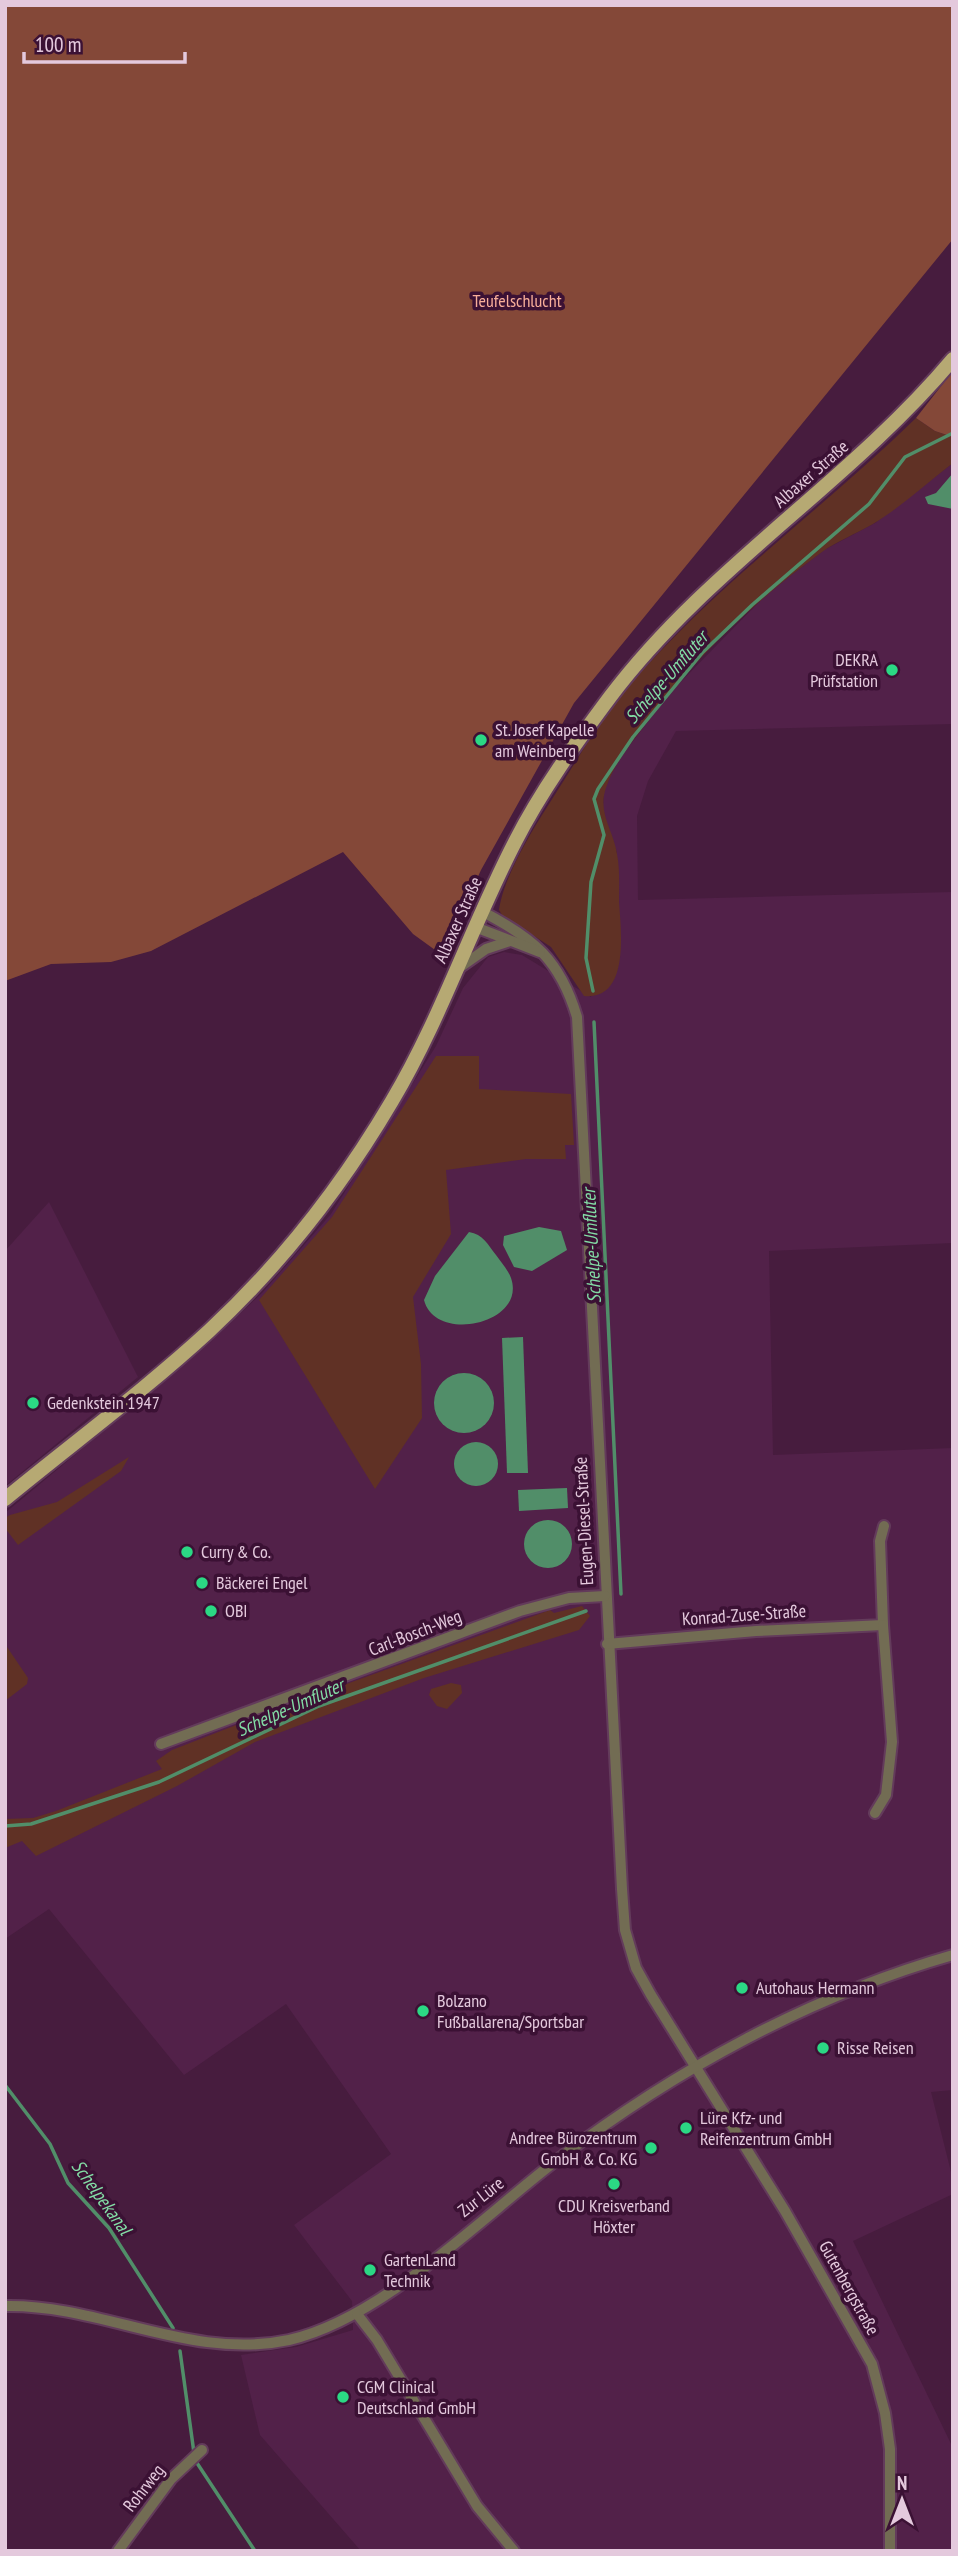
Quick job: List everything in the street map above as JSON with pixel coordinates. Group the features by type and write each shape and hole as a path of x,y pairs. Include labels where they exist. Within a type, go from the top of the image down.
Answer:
{"main road":[{"name":"Albaxer Straße","path":"5,1499 186,1351 240,1300 297,1237 349,1169 389,1106 425,1041 481,911 536,805 586,729 628,675 688,609 878,440 953,359"}],"street":[{"name":"Eugen-Diesel-Straße","path":"481,911 533,941 551,960 568,988 577,1017 607,1644 625,1930 636,1968 695,2069"},
{"path":"475,927 551,960"},
{"path":"457,970 486,949 510,941"},
{"path":"875,1813 886,1795 892,1742 883,1625 880,1541 884,1526"},
{"name":"Carl-Bosch-Weg","path":"161,1744 421,1650 520,1611 569,1598 605,1596"},
{"name":"Konrad-Zuse-Straße","path":"607,1644 756,1631 883,1625"},
{"name":"Zur Lüre","path":"5,2306 30,2306 171,2336 235,2346 290,2340 357,2314 431,2260 558,2158 695,2069 768,2027 832,1996 953,1955"},
{"name":"Gutenbergstraße","path":"695,2069 785,2211 872,2364 885,2413 890,2449 890,2551"},
{"path":"357,2314 377,2340 477,2506 514,2551"},
{"name":"Rohrweg","path":"118,2551 171,2479 202,2451"}],"shaded area":[{"path":"916,418 935,431 953,437 953,463 904,503 867,528 822,552 751,609 686,674 619,761 606,788 604,806 619,866 620,961 616,976 609,987 599,995 584,996 551,947 502,915 499,910 507,881 530,836 608,712 662,649 733,581"},
{"path":"953,463 953,724 676,731 648,781 637,816 638,900 953,892 953,1243 769,1251 773,1455 953,1448 953,2090 931,2092 953,2180 953,2194 853,2241 953,2448 953,2551 361,2551 260,2435 241,2355 296,2347 353,2330 352,2301 294,2225 391,2154 286,2004 184,2075 49,1909 5,1939 5,1513 208,1344 263,1292 331,1214 436,1046 463,988 488,957 504,952 522,955 591,997 617,852 608,832 603,807 604,790 617,762 668,695 767,594 824,550 875,523"},
{"path":"953,473 953,509 928,504 925,497 936,493"},
{"path":"436,1056 479,1056 479,1089 571,1094 574,1145 565,1145 566,1159 526,1159 446,1170 451,1234 413,1297 421,1364 422,1418 375,1489 259,1300 332,1217"},
{"path":"49,1202 138,1377 5,1486 5,1251"},
{"path":"539,1227 561,1231 567,1250 532,1271 514,1267 503,1245 504,1236"},
{"path":"469,1232 485,1240 504,1266 511,1278 512,1294 506,1307 493,1317 478,1323 461,1325 444,1322 432,1314 424,1300 435,1276"},
{"path":"523,1337 528,1473 507,1473 502,1338"},
{"path":"458,1373 470,1373 489,1386 494,1403 492,1415 481,1428 470,1433 458,1433 439,1420 434,1409 434,1397 447,1378"},
{"path":"476,1442 491,1449 498,1464 491,1479 476,1486 461,1479 454,1464 461,1449"},
{"path":"129,1457 121,1471 18,1545 5,1528 5,1518 10,1515 57,1502"},
{"path":"567,1488 568,1508 519,1511 518,1490"},
{"path":"548,1520 557,1521 565,1527 571,1535 571,1553 565,1561 557,1567 548,1568 539,1567 531,1561 525,1553 524,1544 525,1535 531,1527 539,1521"},
{"path":"582,1606 590,1616 579,1630 424,1678 255,1742 177,1786 36,1856 22,1841 5,1848 5,1819 33,1818 56,1811 162,1769 156,1761 172,1750 264,1714 550,1610 554,1613"},
{"path":"5,1644 28,1678 27,1684 5,1701"},
{"path":"451,1683 461,1685 462,1693 447,1709 437,1706 429,1695 431,1689"}],"green space":[{"name":"Teufelschlucht","path":"5,5 953,5 953,239 574,703 481,870 442,955 413,934 343,852 151,951 111,962 51,964 5,981"},
{"path":"953,371 953,437 935,431 916,418"}],"waterway":[{"name":"Schelpe-Umfluter","path":"593,991 586,958 591,882 604,835 594,799 598,789 633,737 703,652 752,605 869,504 905,457 953,433"},
{"name":"Schelpe-Umfluter","path":"594,1022 621,1594"},
{"name":"Schelpe-Umfluter","path":"5,1826 31,1824 159,1782 319,1706 586,1611"},
{"name":"Schelpekanal","path":"5,2085 50,2144 68,2183 109,2228 173,2328"},
{"name":"Schelpekanal","path":"180,2351 194,2453"},
{"name":"Schelpekanal","path":"195,2460 255,2551"}],"place":[{"name":"DEKRA Prüfstation","path":"892,670"},
{"name":"St. Josef Kapelle am Weinberg","path":"481,740"},
{"name":"Gedenkstein 1947","path":"33,1403"},
{"name":"Curry & Co.","path":"187,1552"},
{"name":"Bäckerei Engel","path":"202,1583"},
{"name":"OBI","path":"211,1611"},
{"name":"Autohaus Hermann","path":"742,1988"},
{"name":"Bolzano Fußballarena/Sportsbar","path":"423,2011"},
{"name":"Risse Reisen","path":"823,2048"},
{"name":"Lüre Kfz- und Reifenzentrum GmbH","path":"686,2128"},
{"name":"Andree Bürozentrum GmbH & Co. KG","path":"651,2148"},
{"name":"CDU Kreisverband Höxter","path":"614,2184"},
{"name":"GartenLand Technik","path":"370,2270"},
{"name":"CGM Clinical Deutschland GmbH","path":"343,2397"}]}
